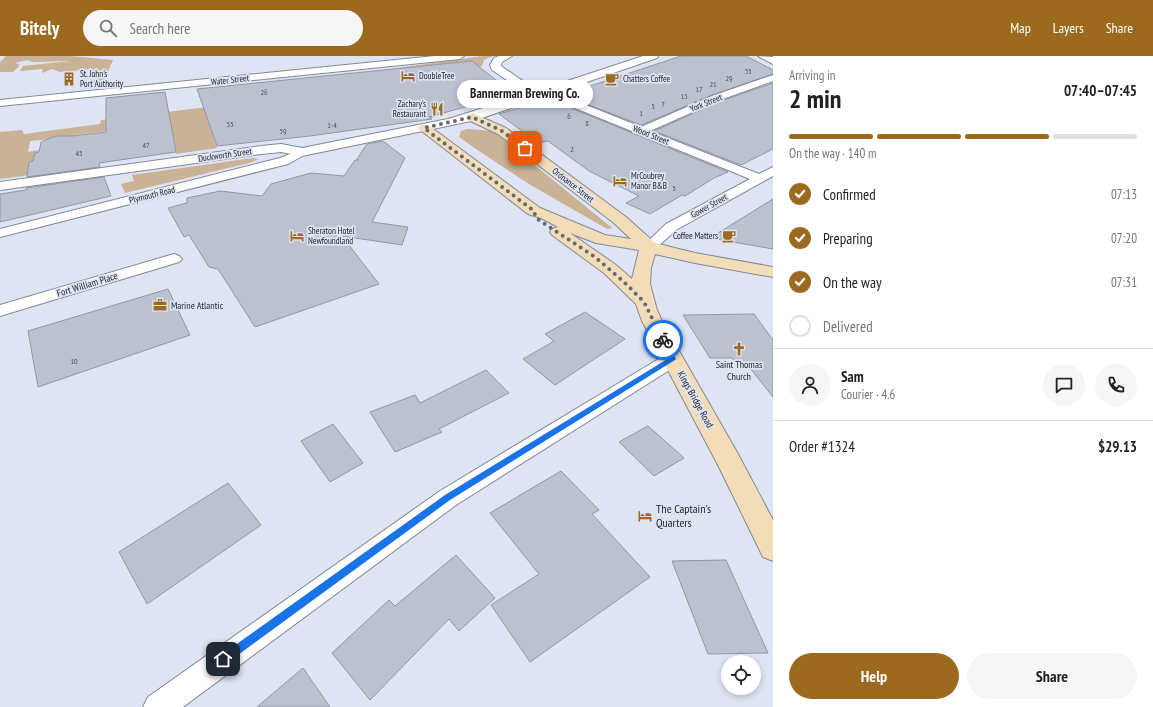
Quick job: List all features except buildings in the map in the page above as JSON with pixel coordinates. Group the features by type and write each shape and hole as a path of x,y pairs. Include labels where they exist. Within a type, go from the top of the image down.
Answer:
{"main road":[{"name":"Ordnance Street","path":"472,117 502,131 620,220 649,246"},
{"path":"424,128 534,211 547,215 572,228 602,239 649,246 695,258 773,272"},
{"path":"534,211 536,218 610,269 644,302"},
{"name":"Kings Bridge Road","path":"649,246 640,269 640,282 644,302 652,321 722,448 773,548"}],"street":[{"name":"Water Street","path":"0,104 460,56"},
{"path":"507,56 497,62 494,66 526,88 543,93"},
{"name":"Duckworth Street","path":"0,186 260,150 281,148 302,152 424,128 472,117 653,56"},
{"path":"763,56 773,61"},
{"name":"York Street","path":"640,131 716,98 773,78"},
{"name":"Wood Street","path":"543,93 759,178"},
{"name":"Plymouth Road","path":"0,233 266,166 284,161 302,152"},
{"name":"Gower Street","path":"649,246 671,227 773,171"},
{"name":"Fort William Place","path":"0,311 174,258"},
{"path":"158,707 448,498 673,359"}],"shaded area":[{"path":"6,56 70,56 113,60 103,83 100,83 99,87 87,88 82,85 89,84 90,81 96,80 96,76 92,77 93,69 60,72 52,69 42,73 43,69 20,71 23,66 71,61 33,62 27,60 15,63 20,65 13,72 0,72 0,62"},
{"path":"483,56 493,56 484,60 482,66 479,67 471,61 383,70"},
{"path":"378,84 388,86 382,87 386,92 396,92 402,96 436,94 440,90 446,89 449,91 464,90 470,94 441,95 443,97 417,103 437,116 431,118 424,113 426,112 415,106 402,108 398,105 400,104 395,102 382,91 358,93 358,95 350,96 348,98 358,116 297,122 298,118 293,105 252,111 251,109 239,110 239,112 207,117 217,148 176,154 173,136 169,137 166,124 152,123 148,126 66,137 56,136 52,139 30,141 28,152 39,150 39,152 35,153 33,161 29,162 29,165 33,164 30,175 0,179 0,132 22,130 24,134 100,124 101,120 216,106 251,97"},
{"path":"467,129 493,131 612,228 607,229 529,184 473,147 459,137 461,131"},
{"path":"253,158 259,159 249,163 125,193 121,184 134,181 132,175"}],"way so far":[{"path":"525,148 502,131 472,117 424,128 514,198 534,211 536,218 595,257 610,269 644,302 652,321 663,340"}],"place":[{"name":"DoubleTree","path":"408,76"},
{"name":"St. John's Port Authority","path":"69,79"},
{"name":"Chatters Coffee","path":"612,79"},
{"name":"Zachary's Restaurant","path":"437,109"},
{"name":"Bannerman Brewing Co.","path":"525,148"},
{"name":"MrCoubrey Manor B&B","path":"620,181"},
{"name":"Sheraton Hotel Newfoundland","path":"297,236"},
{"name":"Coffee Matters","path":"729,236"},
{"name":"Marine Atlantic","path":"160,305"},
{"name":"Saint Thomas Church","path":"739,349"},
{"name":"The Captain's Quarters","path":"645,516"}],"route":[{"path":"223,659 448,498 673,359 663,340"}]}
